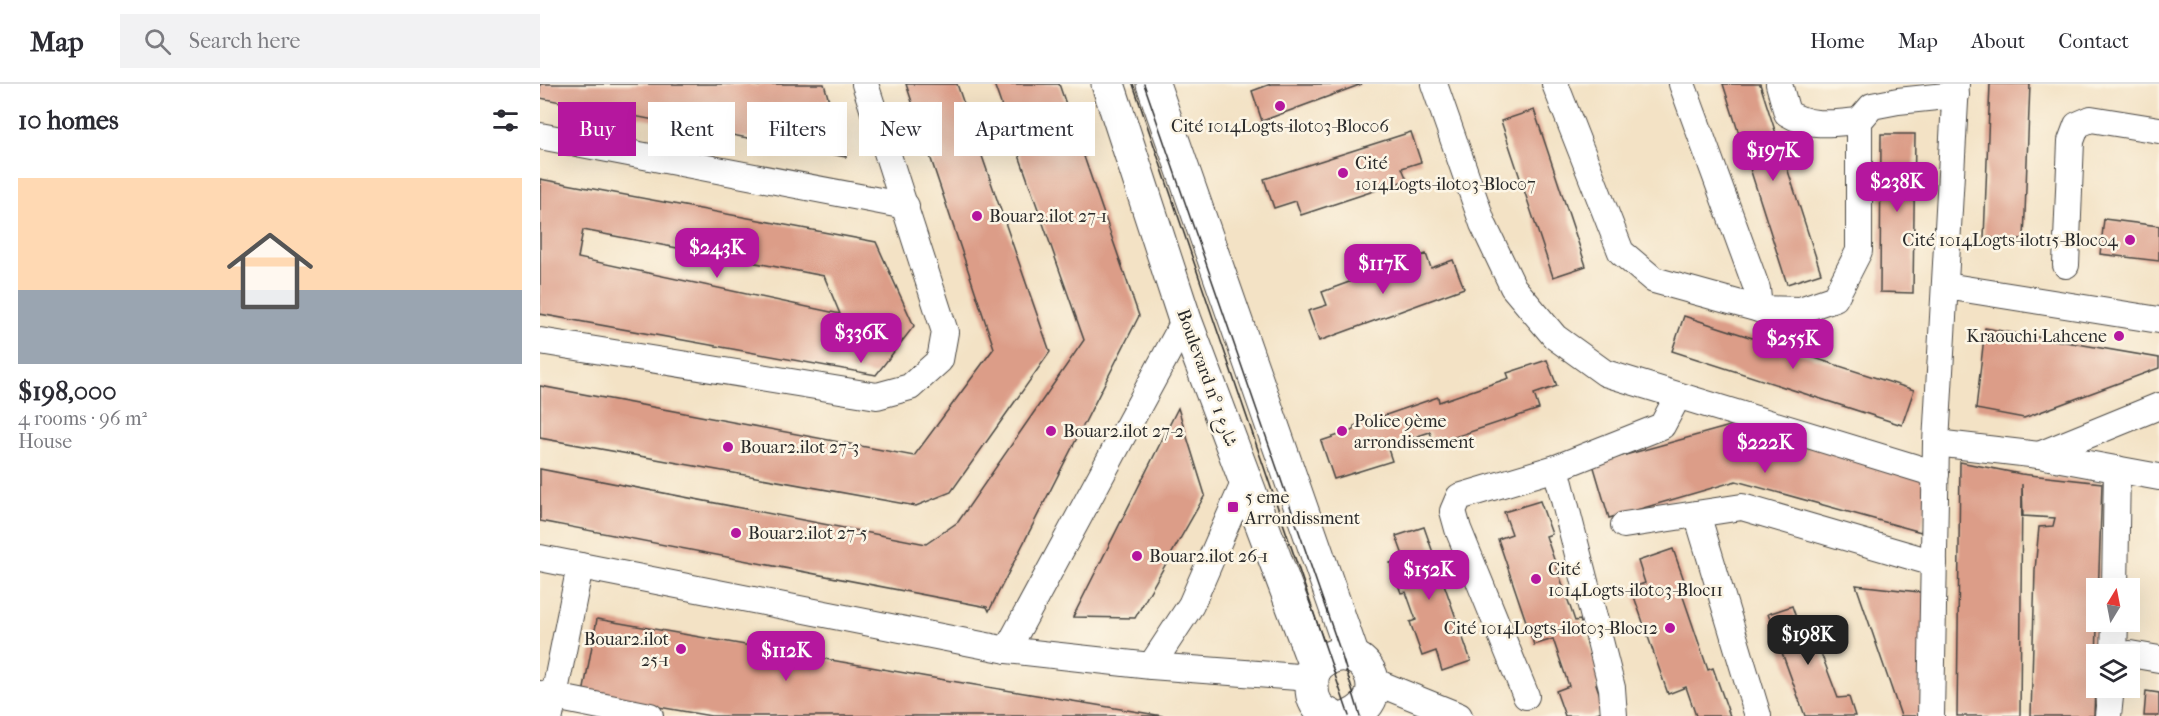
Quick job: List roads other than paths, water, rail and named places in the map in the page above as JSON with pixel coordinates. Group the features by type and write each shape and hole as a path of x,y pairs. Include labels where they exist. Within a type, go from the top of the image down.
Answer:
{"main road":[{"name":"Boulevard n° شارع 1","path":"1108,84 1185,320 1314,673 1312,697 1317,706 1330,716"},
{"path":"1153,84 1364,694"},
{"path":"1314,673 1323,661 1342,654 1364,694"}],"street":[{"path":"540,341 877,396 910,387 939,360 945,332 906,206 864,84"},
{"path":"1434,84 1483,224 1513,287 1555,337 1605,373 1936,474"},
{"path":"1555,84 1622,252 1654,280 1759,309 1800,310 1835,298 1859,251 1859,121 1872,106 1956,90 1935,443 1931,716"},
{"path":"1682,84 1757,289 1759,309"},
{"path":"1779,84 1787,113 1802,121 1823,124 1859,121"},
{"path":"2066,265 2072,141 2077,125 2091,119 2159,130"},
{"path":"540,136 906,206"},
{"path":"1946,286 2159,320"},
{"path":"1007,650 1185,320"},
{"path":"1526,696 1452,512 1459,497 1556,468 1662,426 1678,396"},
{"path":"2039,455 2159,406"},
{"path":"1935,443 2039,455 2159,477"},
{"path":"1556,468 1612,688 1614,716"},
{"path":"2115,578 2117,469"},
{"path":"1151,666 1191,605 1245,481"},
{"path":"1624,525 1742,507 1934,563"},
{"path":"1697,514 1758,716"},
{"path":"540,558 1007,650 1151,666 1314,673"},
{"path":"580,566 548,702 650,716"},
{"path":"2140,656 2159,659"},
{"path":"1364,694 1459,716"},
{"path":"2108,716 2110,698"}],"tram line":[{"path":"1133,84 1349,716"},
{"path":"1144,84 1341,653 1360,716"}],"place":[{"name":"Cité 1014Logts-ilot03-Bloc06","path":"1280,106"},
{"name":"Cité 1014Logts-ilot03-Bloc07","path":"1343,173"},
{"name":"Bouar2.ilot 27-1","path":"977,216"},
{"name":"Cité 1014Logts-ilot15-Bloc04","path":"2130,240"},
{"name":"Kraouchi Lahcene","path":"2119,336"},
{"name":"Bouar2.ilot 27-2","path":"1051,431"},
{"name":"Police 9ème arrondissement","path":"1342,431"},
{"name":"Bouar2.ilot 27-3","path":"728,447"},
{"name":"5 eme Arrondissment","path":"1233,507"},
{"name":"Bouar2.ilot 27-5","path":"736,533"},
{"name":"Bouar2.ilot 26-1","path":"1137,556"},
{"name":"Cité 1014Logts-ilot03-Bloc11","path":"1536,579"},
{"name":"Cité 1014Logts-ilot03-Bloc12","path":"1670,628"},
{"name":"Bouar2.ilot 25-1","path":"681,649"}]}
